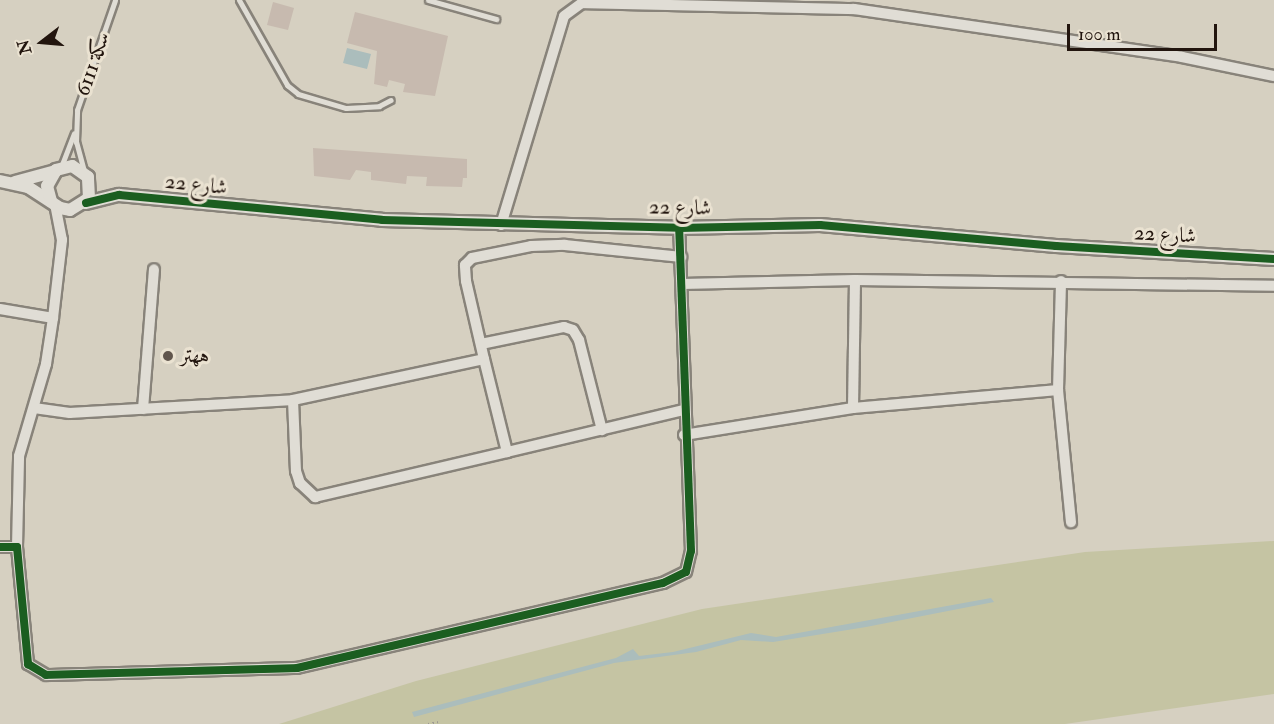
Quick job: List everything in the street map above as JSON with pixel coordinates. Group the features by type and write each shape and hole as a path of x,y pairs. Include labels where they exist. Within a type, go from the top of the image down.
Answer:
{"street":[{"path":"501,225 564,16 582,3 854,9 1182,57 1274,76"},
{"path":"0,182 14,183 72,166 87,175 91,192 62,240"},
{"path":"58,169 47,186 62,240 53,318 34,408 19,456 17,547 23,638 28,664 34,672 46,675 297,668 663,583 686,572 691,551 683,410 679,228"},
{"name":"شارع 22","path":"87,175 119,195"},
{"path":"14,183 53,203 81,206"},
{"name":"شارع 22","path":"81,206 119,195 382,220 679,228 820,225 1056,246 1274,259"},
{"path":"507,452 466,281 465,264 472,258 531,246 565,245 681,257"},
{"path":"143,409 154,269"},
{"path":"682,284 855,280 1061,281 1274,286"},
{"path":"853,408 855,280"},
{"path":"1061,281 1058,390 1071,522"},
{"path":"0,309 53,318"},
{"path":"481,344 564,327 573,330 579,339 602,430"},
{"path":"34,408 70,413 293,400 484,359"},
{"path":"684,435 853,408 1058,390"},
{"path":"293,400 296,471 300,483 315,497 683,410"},
{"path":"0,547 17,547"}],"lane":[{"name":"سكة 6111","path":"58,169 75,129 77,110 115,0"},
{"path":"239,0 287,85 298,94 317,104 346,108 379,106 392,100"},
{"path":"428,0 496,19"},
{"name":"سكة 6111","path":"75,129 87,175"}],"path":[{"path":"428,724 439,722"}],"green space":[{"path":"1274,541 1274,694 1065,724 279,724 416,681 702,609 1085,552"}],"shaded area":[{"path":"347,48 371,54 367,69 343,63"},
{"path":"991,598 994,602 866,627 773,642 741,640 696,652 614,663 414,717 412,712 616,658 633,649 639,656 673,652 751,633 776,637"}],"building":[{"path":"273,2 294,8 288,30 267,25"},
{"path":"355,12 448,36 435,96 403,92 405,84 389,80 387,87 374,84 377,51 347,43"},
{"path":"313,148 467,159 467,178 463,178 462,187 426,186 427,177 407,176 406,184 371,180 371,172 356,170 350,180 314,176"}],"cycle path":[{"path":"86,203 119,195 382,220 679,228 820,225 1056,246 1274,259"},
{"path":"0,547 17,547 28,664 46,675 297,668 663,583 686,572 691,551 679,228"}],"place":[{"name":"ههتر","path":"168,356"}]}
